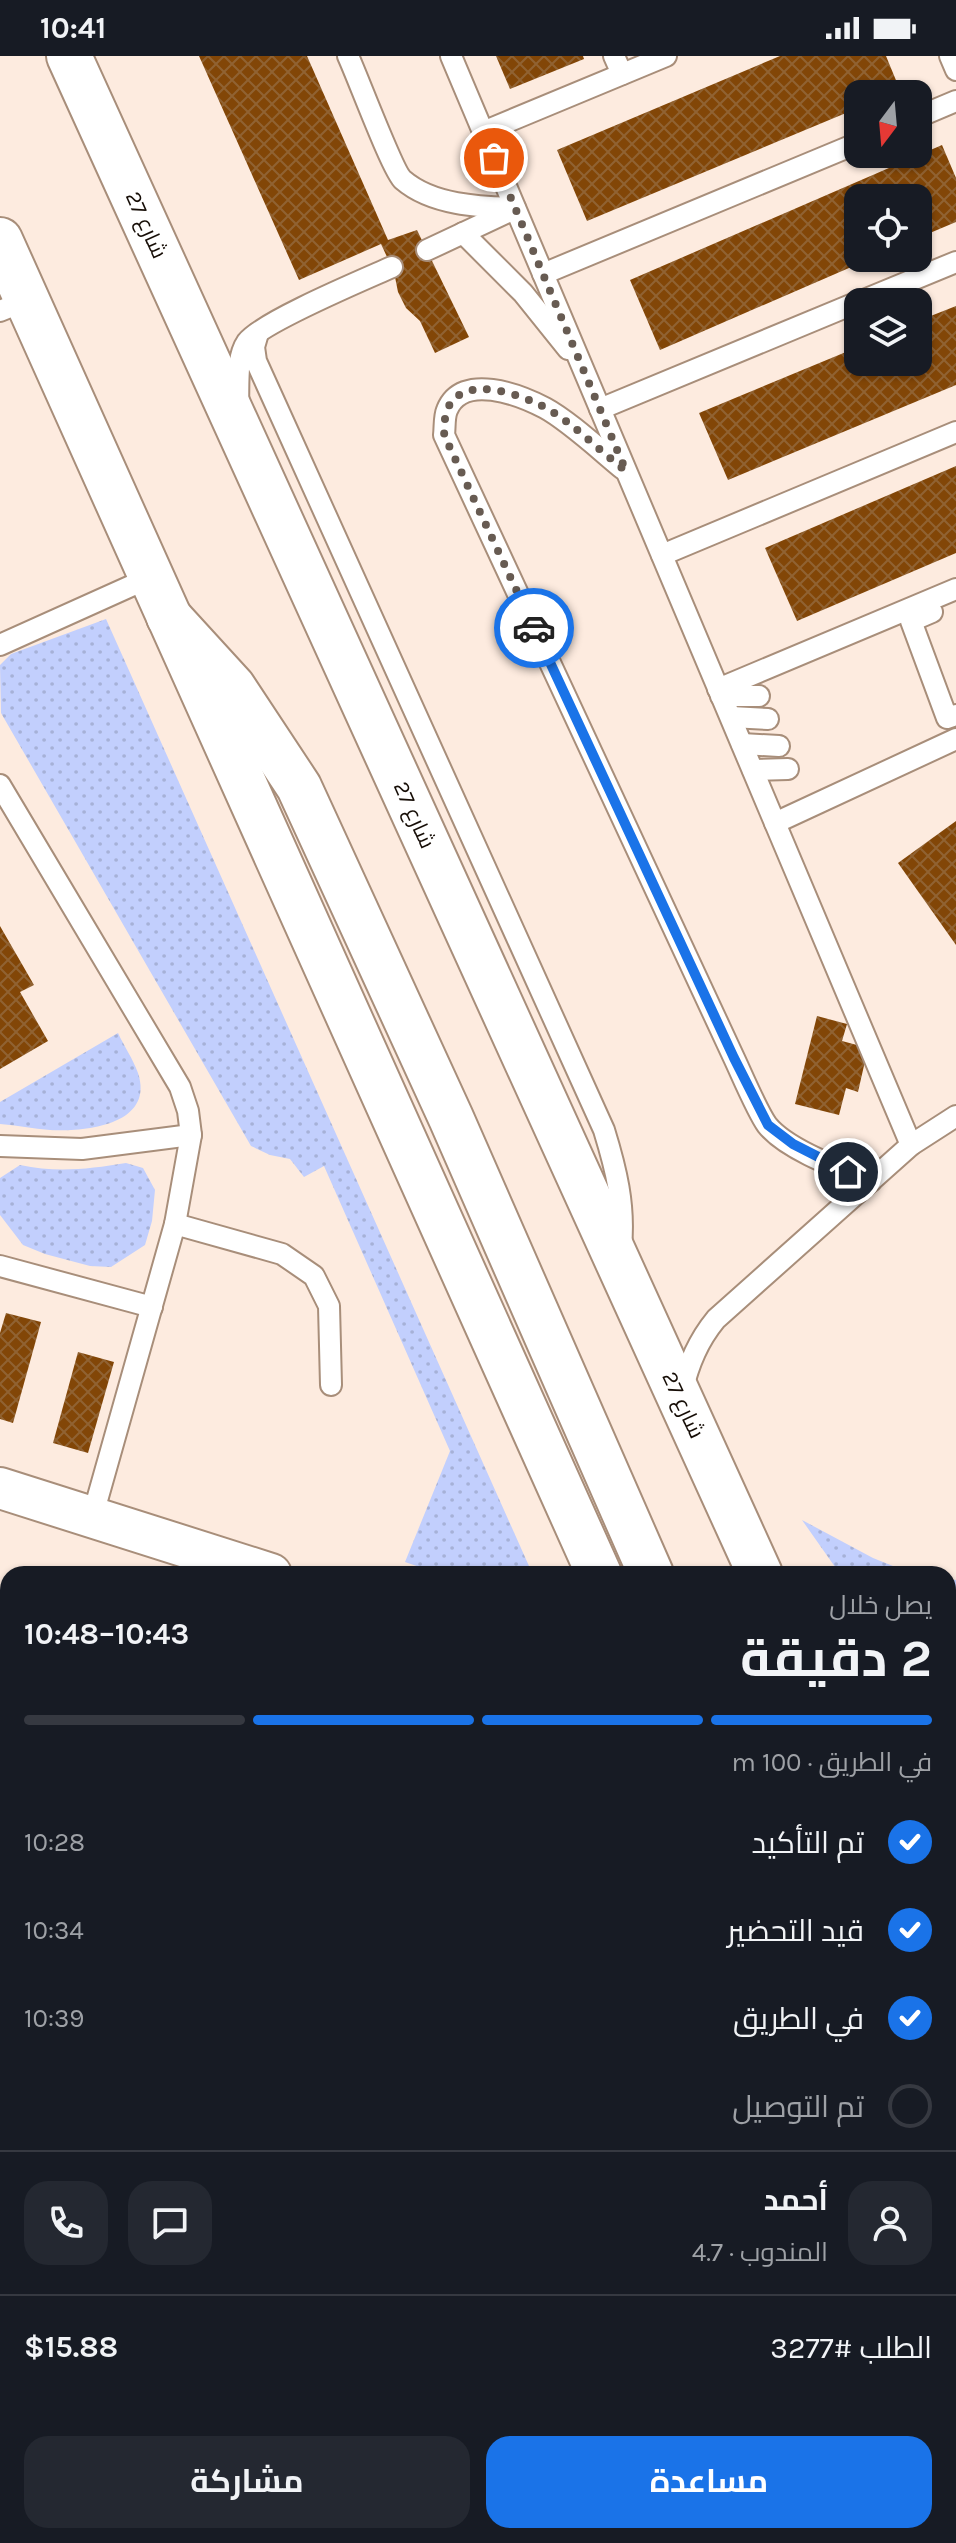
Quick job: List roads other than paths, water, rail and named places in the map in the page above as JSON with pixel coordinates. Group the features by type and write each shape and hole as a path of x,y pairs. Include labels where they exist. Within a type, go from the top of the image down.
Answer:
{"main road":[{"name":"شارع 27","path":"69,56 756,1566"},
{"path":"0,240 14,305 151,577 595,1566"},
{"path":"169,617 233,687 299,787 439,1090 647,1566"}],"street":[{"path":"0,1488 245,1566"}],"lane":[{"path":"348,56 401,179 431,196 483,207 515,208"},
{"path":"451,56 911,1145"},
{"path":"483,132 618,65 666,56"},
{"path":"950,56 956,70"},
{"path":"932,111 956,101"},
{"path":"543,274 844,149"},
{"path":"427,250 515,208"},
{"path":"463,233 523,293 582,365"},
{"path":"892,288 956,262"},
{"path":"236,424 242,355 247,342 258,333 392,267"},
{"path":"600,409 844,308"},
{"path":"258,333 254,347 256,361 604,1130 618,1173 623,1223 619,1266"},
{"path":"626,471 548,409 497,390 479,388 454,399 446,412 444,435 768,1125 793,1144 826,1162 871,1181"},
{"path":"662,555 956,432"},
{"path":"0,645 151,577"},
{"path":"720,692 956,589"},
{"path":"956,603 911,621 947,718 956,715"},
{"path":"720,692 759,696"},
{"path":"731,717 768,719"},
{"path":"775,823 956,739"},
{"path":"742,744 779,746"},
{"path":"753,770 788,769"},
{"path":"0,785 180,1087 188,1111 191,1135 175,1224 92,1518"},
{"path":"680,1399 695,1350 716,1319 911,1145 956,1116"},
{"path":"0,1146 82,1149 191,1135"},
{"path":"175,1224 282,1254 314,1276 329,1306 331,1385"},
{"path":"0,1266 152,1307"}]}
